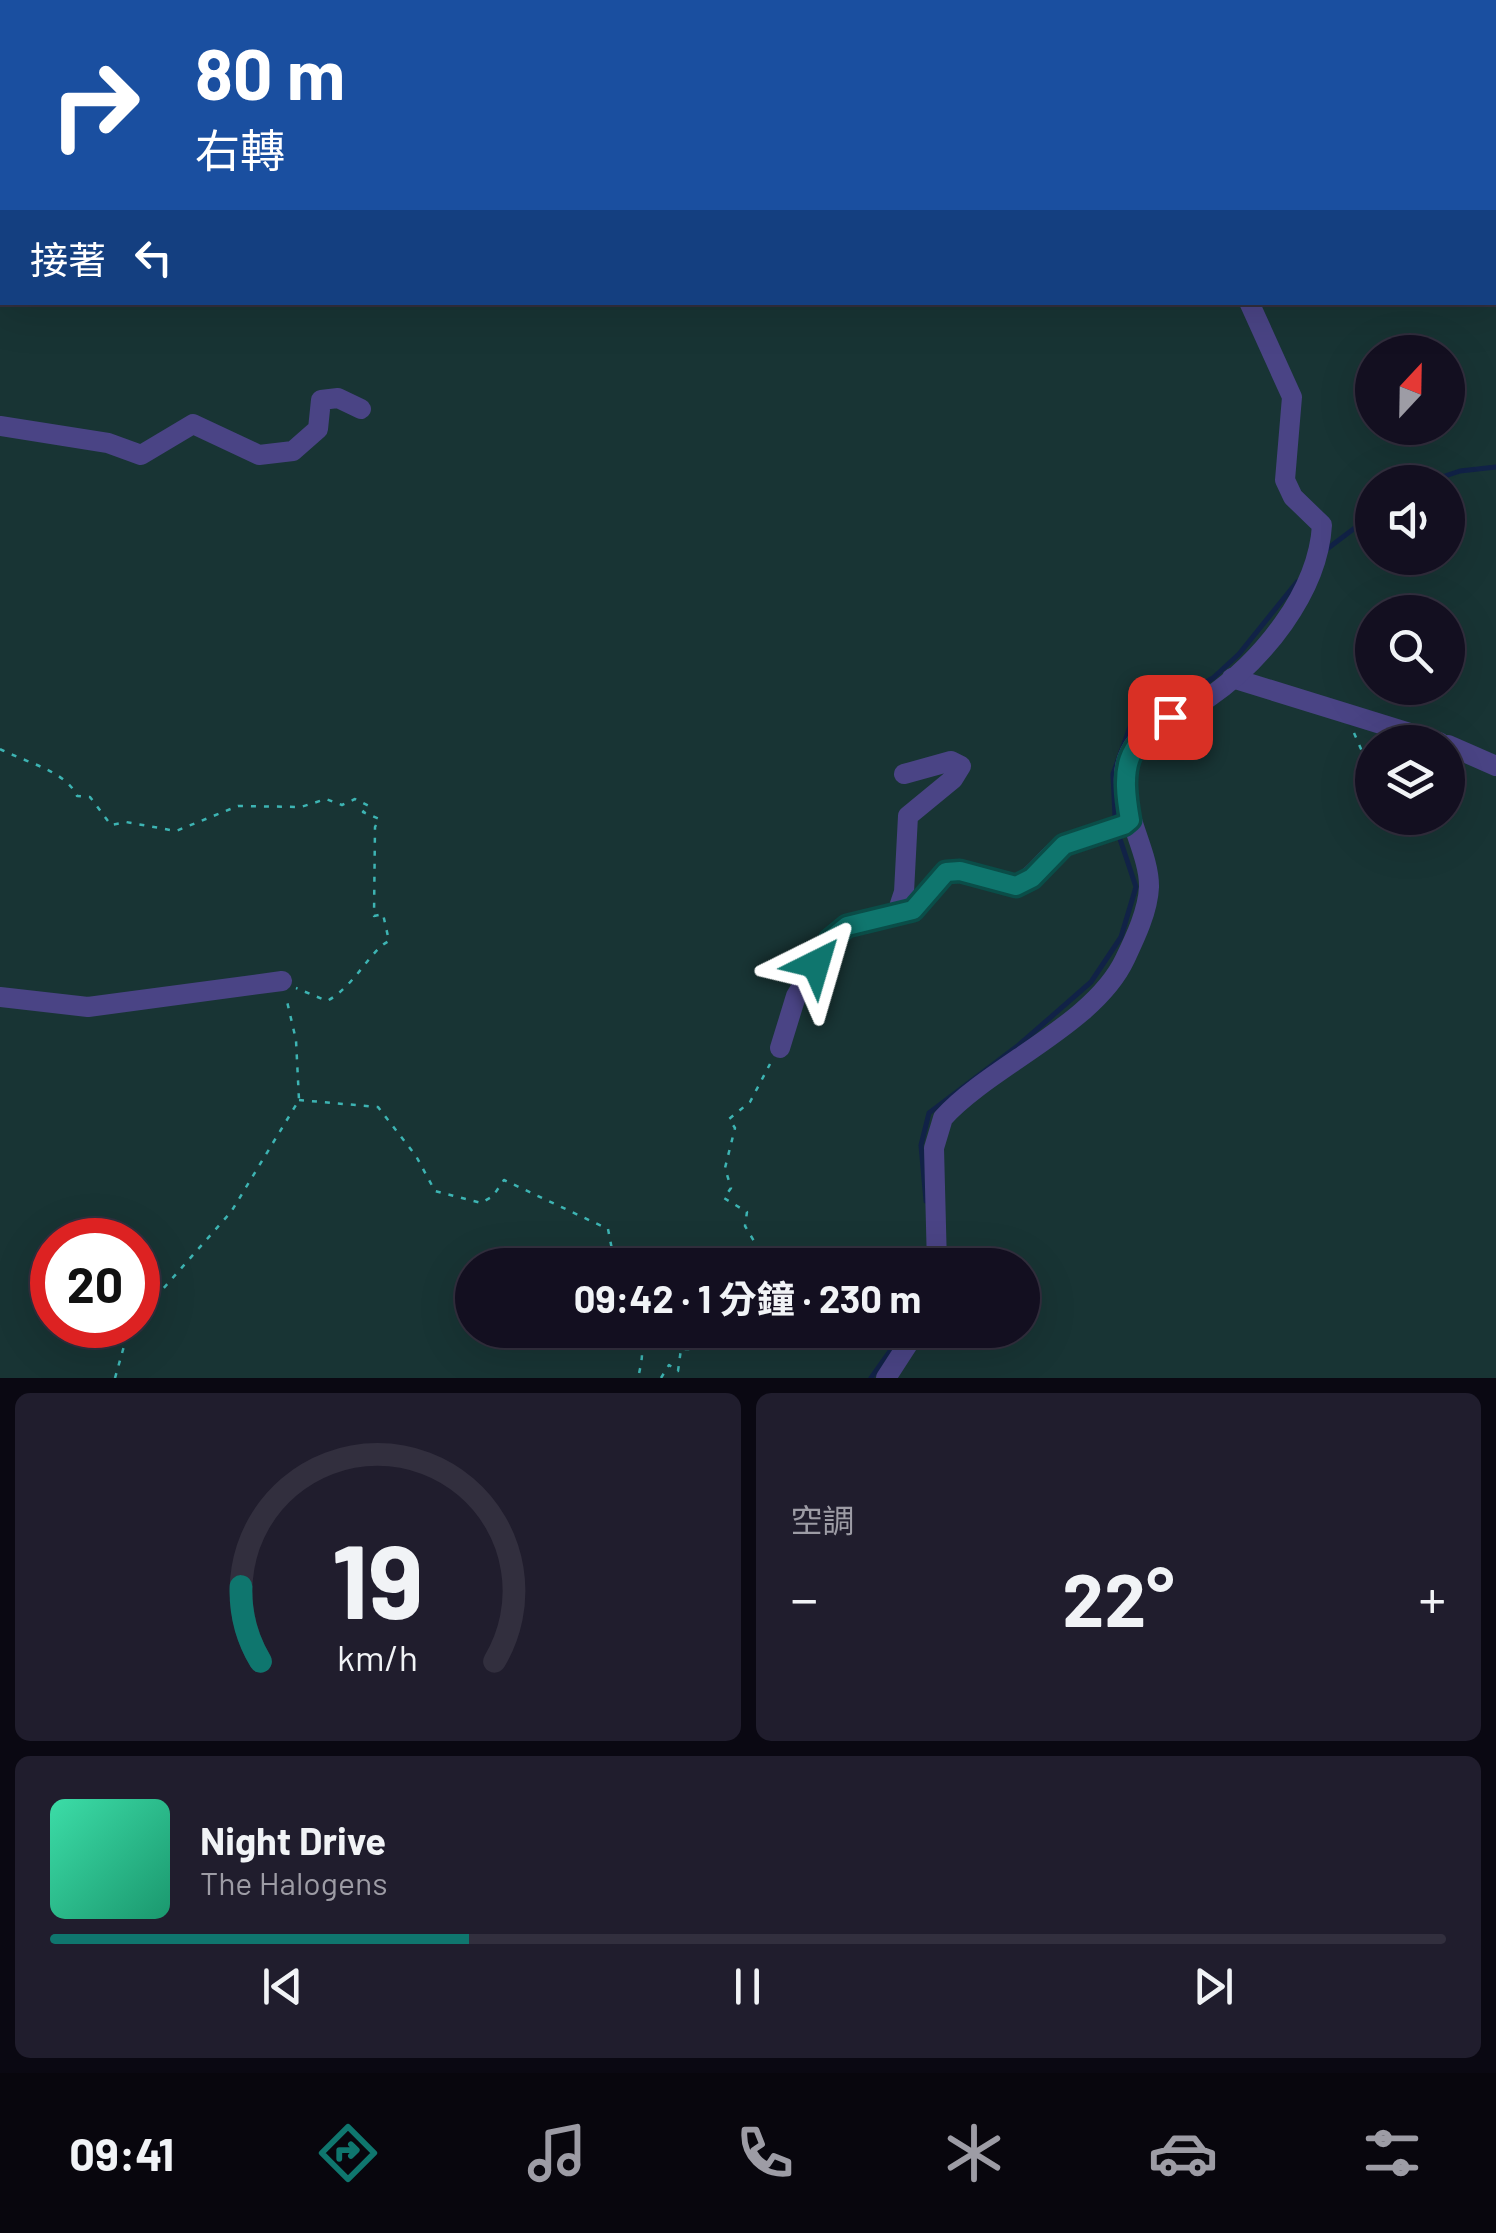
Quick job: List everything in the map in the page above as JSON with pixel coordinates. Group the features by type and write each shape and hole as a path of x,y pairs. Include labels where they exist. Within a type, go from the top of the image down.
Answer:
{"street":[{"path":"937,1248 934,1148 942,1118 1044,1040 1114,977 1140,922 1149,884 1130,820 1126,771 1138,740 1210,697 1232,678 1298,601 1309,578 1322,526 1288,490 1285,467 1292,397 1250,305"},
{"path":"0,426 108,444 142,455 192,424 259,455 293,451 318,428 321,400 338,398 360,408"},
{"path":"1232,678 1383,725"},
{"path":"1465,752 1496,766"},
{"path":"898,913 904,892 908,816 953,779 961,766 950,761 904,774"},
{"path":"780,1048 796,996 830,940 847,926 913,910 946,872 960,871 1016,886 1032,878 1064,845 1111,832 1130,820"},
{"path":"0,997 88,1007 282,981"},
{"path":"886,1378 905,1348"}],"path":[{"path":"1346,714 1355,735"},
{"path":"0,749 72,784 77,796 90,798 111,825 126,822 176,832 217,813 254,804 300,807 326,799 342,805 355,799 369,806 364,812 379,818 374,827 378,902 374,916 383,914 389,941 380,944 351,986 327,1002 282,981"},
{"path":"160,1291 231,1212 299,1100 296,1040 282,981"},
{"path":"757,1248 744,1226 748,1212 724,1198 731,1188 724,1168 735,1128 728,1122 750,1102 756,1083 780,1048"},
{"path":"299,1100 378,1107 410,1146 435,1190 481,1203 493,1196 504,1180 523,1185 608,1229 612,1248"},
{"path":"114,1378 123,1348"},
{"path":"638,1378 644,1364 643,1348"},
{"path":"661,1378 669,1365 678,1371 681,1349 690,1348"}],"green space":[{"path":"0,305 1496,305 1496,1378 0,1378"}],"waterway":[{"path":"1465,470 1496,467"},
{"path":"1327,549 1355,528"},
{"path":"1115,816 1113,774 1130,727 1213,678 1239,654 1297,582"},
{"path":"926,1201 921,1145 929,1113 1020,1044 1091,982 1121,937 1136,887 1118,833"},
{"path":"871,1378 892,1348"}],"route":[{"path":"816,964 830,940 847,926 913,910 946,872 960,871 1004,886 1016,886 1032,878 1064,845 1124,825 1130,820 1126,771 1130,752 1138,740 1170,717"}]}
